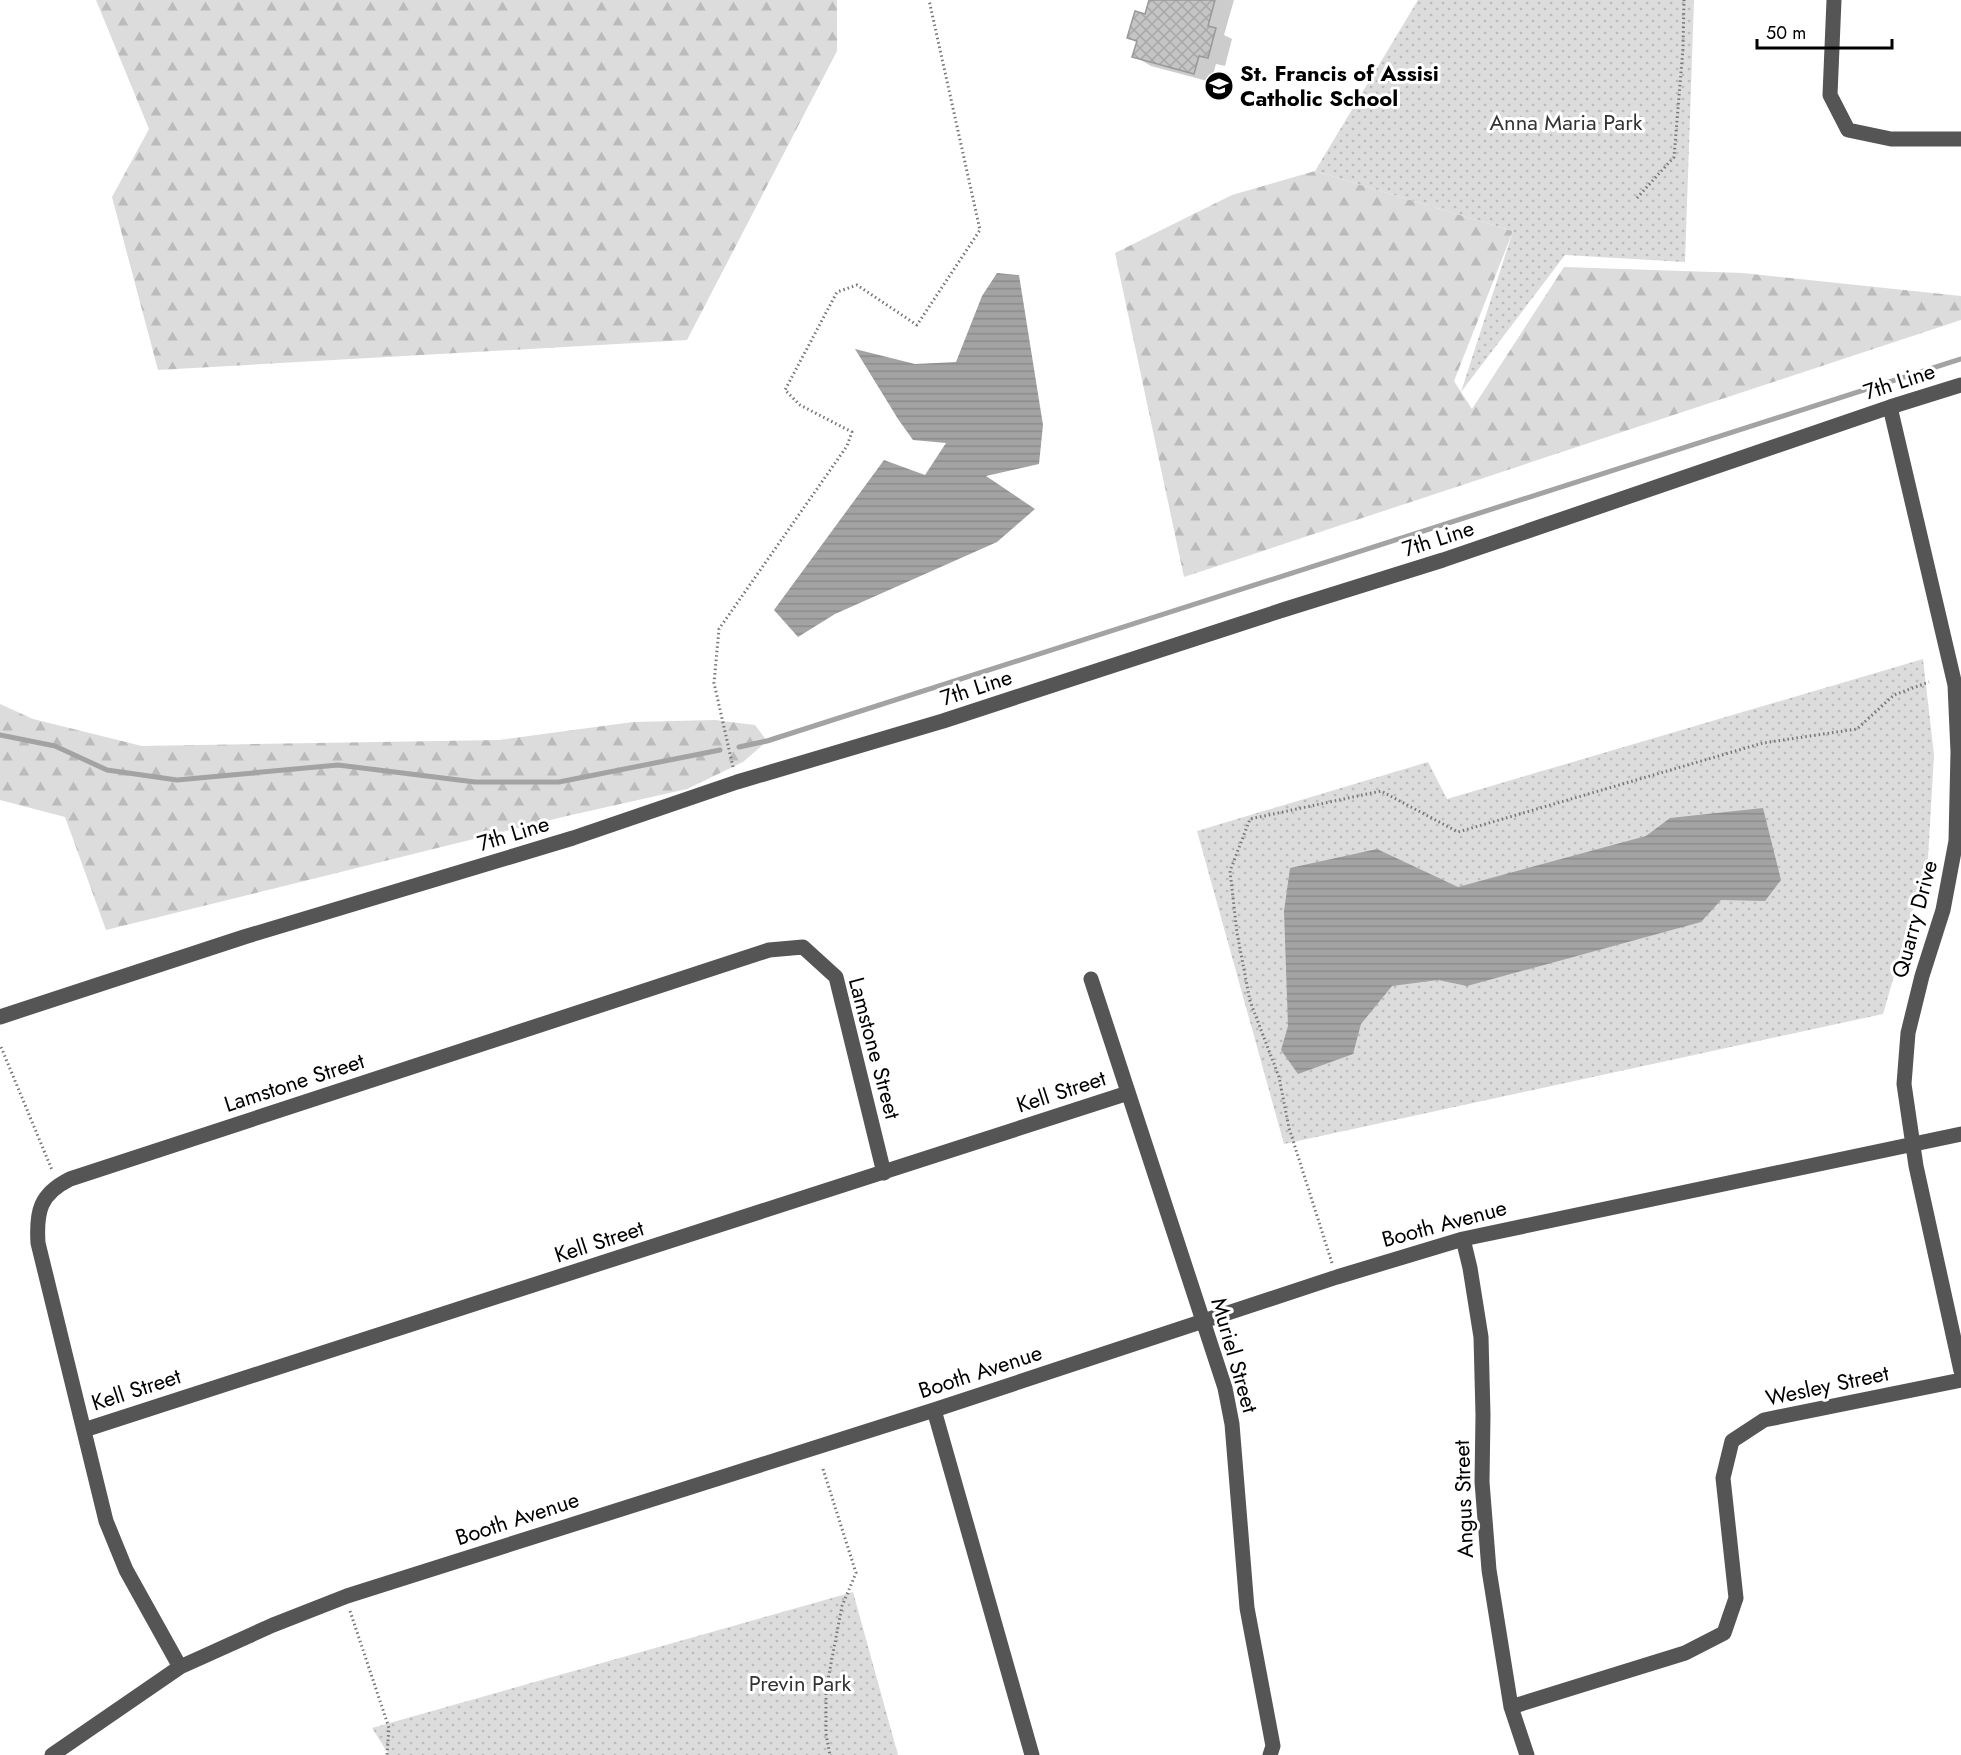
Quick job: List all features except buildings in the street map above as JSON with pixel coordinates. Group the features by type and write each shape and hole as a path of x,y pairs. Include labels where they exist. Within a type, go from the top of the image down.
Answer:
{"street":[{"path":"1834,0 1830,95 1848,130 1891,139 1961,139"},
{"name":"7th Line","path":"0,1017 244,937 573,838 737,782 943,721 1286,609 1443,561 1890,407 1961,385"},
{"name":"Quarry Drive","path":"1890,407 1955,685 1958,752 1956,841 1943,910 1922,976 1908,1033 1904,1084 1916,1166 1961,1371"},
{"name":"Lamstone Street","path":"180,1667 122,1560 106,1521 38,1243 37,1222 42,1203 54,1187 70,1179 758,954 803,947 836,977 884,1173"},
{"name":"Muriel Street","path":"1091,979 1225,1388 1232,1424 1247,1608 1273,1746 1270,1755"},
{"name":"Kell Street","path":"84,1430 1128,1093"},
{"name":"Booth Avenue","path":"52,1755 180,1667 273,1625 347,1596 1463,1239 1961,1134"},
{"name":"Angus Street","path":"1463,1239 1470,1268 1480,1338 1482,1482 1489,1570 1511,1707 1527,1755"},
{"name":"Wesley Street","path":"1511,1707 1685,1653 1724,1633 1736,1598 1723,1478 1732,1441 1764,1420 1961,1380"},
{"path":"934,1410 1032,1755"}],"path":[{"path":"737,782 714,682 719,629 847,446 852,432 800,405 785,390 837,292 857,285 917,325 980,230 929,0"},
{"path":"1637,198 1674,157 1683,48 1684,0"},
{"path":"1332,1264 1289,1128 1279,1077 1250,1001 1237,933 1230,870 1250,819 1381,791 1458,832 1763,743 1857,729 1894,695 1929,682"},
{"path":"1,1047 52,1170"},
{"path":"823,1469 856,1573 842,1606 826,1690 826,1734 830,1755"},
{"path":"350,1611 389,1728 387,1755"}],"green space":[{"path":"96,0 837,0 837,51 687,340 158,370 112,197 149,129"},
{"name":"Anna Maria Park","path":"1418,0 1694,0 1685,262 1565,255 1461,392 1513,231 1315,171"},
{"path":"1315,171 1513,231 1454,381 1472,409 1564,267 1743,273 1961,296 1961,320 1184,577 1115,253 1232,195"},
{"path":"1923,659 1934,755 1928,858 1883,1014 1284,1144 1197,831 1428,762 1447,799"},
{"path":"0,704 33,719 142,746 499,740 633,722 715,720 755,725 767,741 743,762 687,789 567,816 106,930 65,817 0,800"},
{"name":"Previn Park","path":"853,1592 898,1755 389,1755 372,1728"}],"shaded area":[{"path":"997,273 1019,275 1043,425 1039,464 986,476 1035,509 997,542 835,614 798,637 774,610 884,460 925,475 946,443 913,440 855,349 915,364 956,362 982,296"},
{"path":"1763,808 1781,880 1765,901 1721,900 1701,922 1467,986 1438,980 1392,986 1361,1024 1353,1054 1298,1074 1281,1050 1288,1026 1284,911 1290,868 1377,849 1458,887 1646,836 1670,818"}],"waterway":[{"path":"739,747 767,741 1961,359"},
{"path":"0,735 55,746 107,770 177,780 338,765 475,782 559,782 720,750"}],"place":[{"name":"St. Francis of Assisi Catholic School","path":"1219,86"}]}
